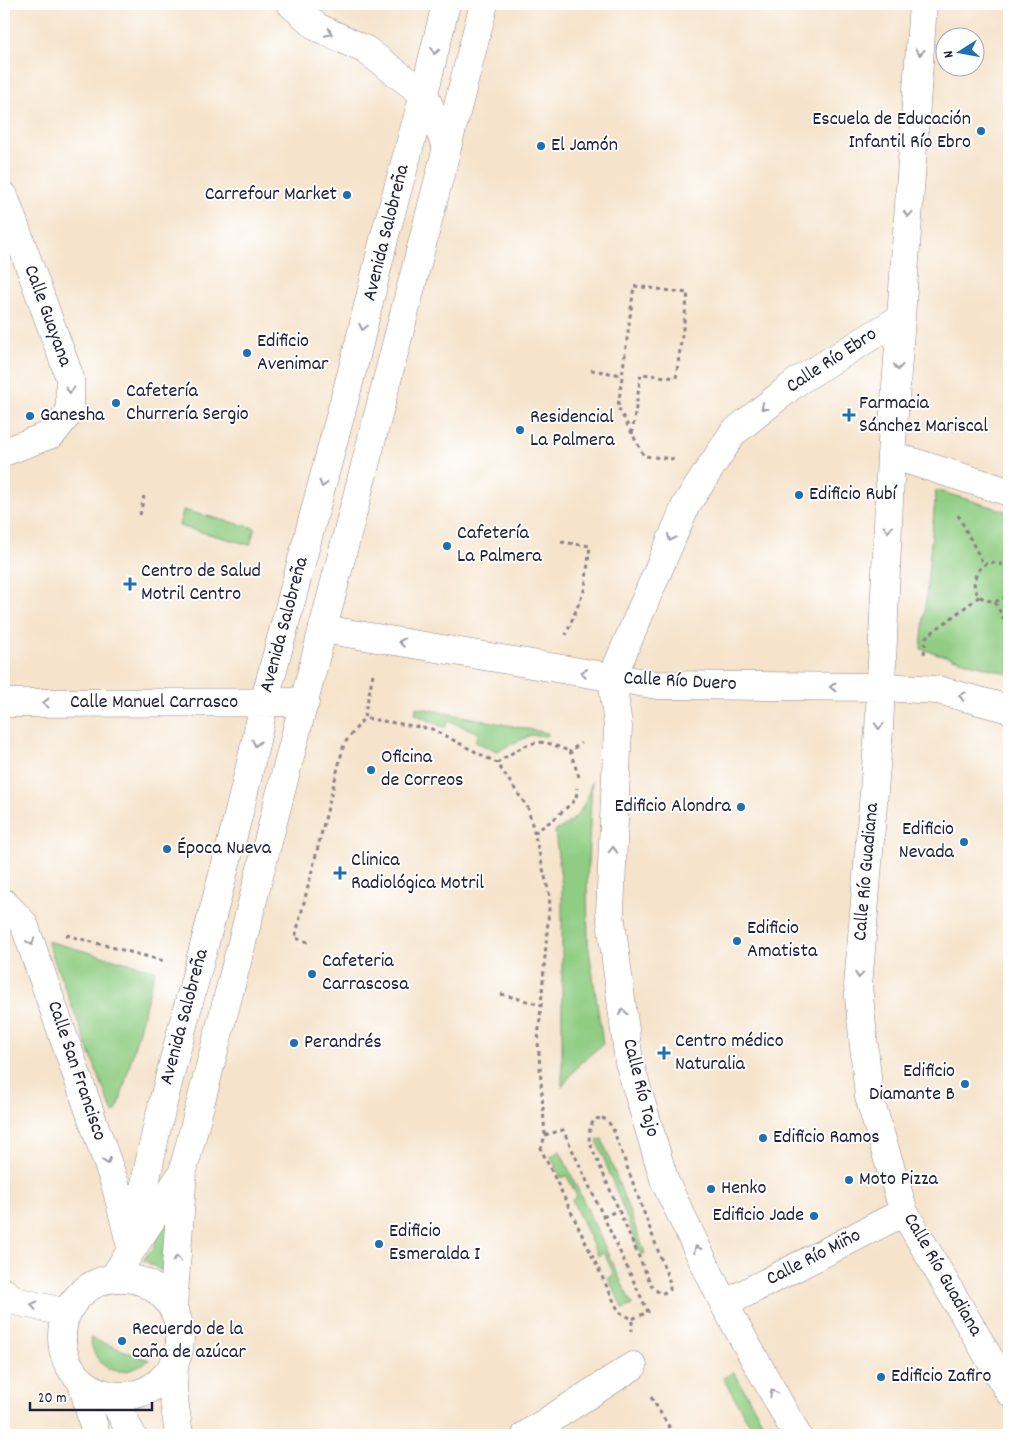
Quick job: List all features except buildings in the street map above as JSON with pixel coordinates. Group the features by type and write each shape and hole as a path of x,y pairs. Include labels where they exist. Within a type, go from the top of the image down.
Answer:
{"street":[{"path":"291,4 317,27 366,50 424,94 447,148"},
{"name":"Avenida Salobreña","path":"132,1248 161,1109 253,760 264,703 356,356 446,4"},
{"name":"Avenida Salobreña","path":"173,1308 184,1171 484,4"},
{"name":"Calle Río Ebro","path":"612,678 686,505 733,433 798,380 901,318 923,4"},
{"name":"Calle Guayana","path":"4,196 70,378 70,412 52,434 4,452"},
{"name":"Calle Río Guadiana","path":"901,318 892,456 882,687 858,986 869,1098 904,1212 1009,1392"},
{"path":"892,456 1009,492"},
{"name":"Calle Río Duero","path":"323,628 612,678 657,684 882,687 938,690 1009,709"},
{"name":"Calle Río Tajo","path":"612,678 618,727 610,914 630,1062 665,1182 724,1304 797,1435"},
{"name":"Calle Manuel Carrasco","path":"4,704 305,702"},
{"name":"Calle San Francisco","path":"4,902 24,924 116,1187 132,1248"},
{"name":"Avenida Salobreña","path":"113,1278 184,1171"},
{"name":"Calle Río Miño","path":"724,1304 904,1212"},
{"path":"174,1367 162,1381 147,1391 130,1397 112,1396 95,1391 82,1382 72,1370 65,1356 62,1345 63,1323 67,1313 80,1294 96,1283 113,1278 131,1278 148,1284 162,1294 173,1308 180,1327 180,1348 174,1367 173,1392 179,1435"},
{"path":"4,1292 16,1301 67,1313"},
{"path":"526,1435 633,1366"},
{"path":"82,1382 96,1435"},
{"path":"112,1396 132,1435"}],"path":[{"path":"632,434 641,374 676,378 688,292 634,286 618,407 632,434 644,456 674,459"},
{"path":"591,370 622,375"},
{"path":"934,468 984,565"},
{"path":"140,515 144,496"},
{"path":"561,542 590,546 585,588 563,643"},
{"path":"1009,569 993,562 979,569 974,580 976,591 984,599 995,602 1000,601 1009,594"},
{"path":"930,657 924,656 926,637 980,596"},
{"path":"995,602 1009,629"},
{"path":"308,942 296,938 298,929 344,744 364,718 375,668"},
{"path":"364,718 432,729 496,763 528,808 550,897 538,1041 545,1136 541,1149 618,1312 632,1319"},
{"path":"496,763 535,742 546,742 570,751"},
{"path":"534,833 554,819 576,799 579,778"},
{"path":"24,924 198,970"},
{"path":"501,994 542,1005"},
{"path":"607,1120 602,1118 595,1119 590,1127 589,1141 652,1286 661,1294 670,1290 670,1283"},
{"path":"545,1136 563,1130 648,1312 632,1319"},
{"path":"603,1217 619,1210"},
{"path":"632,1319 633,1366 674,1435"}],"green space":[{"path":"936,490 1009,512 1009,674 921,649"},
{"path":"183,510 255,528 250,545 179,526"},
{"path":"416,707 548,733 547,736 531,735 497,751 475,742 479,733 449,721 445,728 415,714"},
{"path":"592,781 587,884 588,943 603,1044 580,1063 562,1087 562,887 555,831 570,822 580,811 587,798"},
{"path":"47,941 155,970 119,1105 115,1113 112,1111"},
{"path":"602,1139 645,1253 641,1255 597,1141"},
{"path":"560,1151 632,1305 623,1309 608,1278 614,1275 604,1253 598,1256 572,1200 577,1197 567,1176 561,1178 551,1156"},
{"path":"174,1200 170,1275 143,1260 153,1248"},
{"path":"90,1338 149,1360 130,1370 112,1370 98,1359"},
{"path":"734,1372 770,1435 756,1435 723,1378"}],"place":[{"name":"Escuela de Educación Infantil Río Ebro","path":"981,131"},
{"name":"El Jamón","path":"541,146"},
{"name":"Carrefour Market","path":"347,195"},
{"name":"Edificio Avenimar","path":"247,353"},
{"name":"Cafetería Churrería Sergio","path":"116,403"},
{"name":"Farmacia Sánchez Mariscal","path":"849,415"},
{"name":"Ganesha","path":"30,416"},
{"name":"Residencial La Palmera","path":"520,430"},
{"name":"Edificio Rubí","path":"799,495"},
{"name":"Cafetería La Palmera","path":"447,546"},
{"name":"Centro de Salud Motril Centro","path":"130,584"},
{"name":"Oficina de Correos","path":"371,770"},
{"name":"Edificio Alondra","path":"741,807"},
{"name":"Edificio Nevada","path":"964,842"},
{"name":"Época Nueva","path":"167,849"},
{"name":"Clinica Radiológica Motril","path":"340,873"},
{"name":"Edificio Amatista","path":"737,941"},
{"name":"Cafeteria Carrascosa","path":"312,974"},
{"name":"Perandrés","path":"294,1043"},
{"name":"Centro médico Naturalia","path":"664,1053"},
{"name":"Edificio Diamante B","path":"965,1084"},
{"name":"Edificio Ramos","path":"763,1138"},
{"name":"Moto Pizza","path":"849,1180"},
{"name":"Henko","path":"711,1189"},
{"name":"Edificio Jade","path":"814,1216"},
{"name":"Edificio Esmeralda I","path":"379,1244"},
{"name":"Recuerdo de la caña de azúcar","path":"122,1341"},
{"name":"Edificio Zafiro","path":"881,1377"}]}
